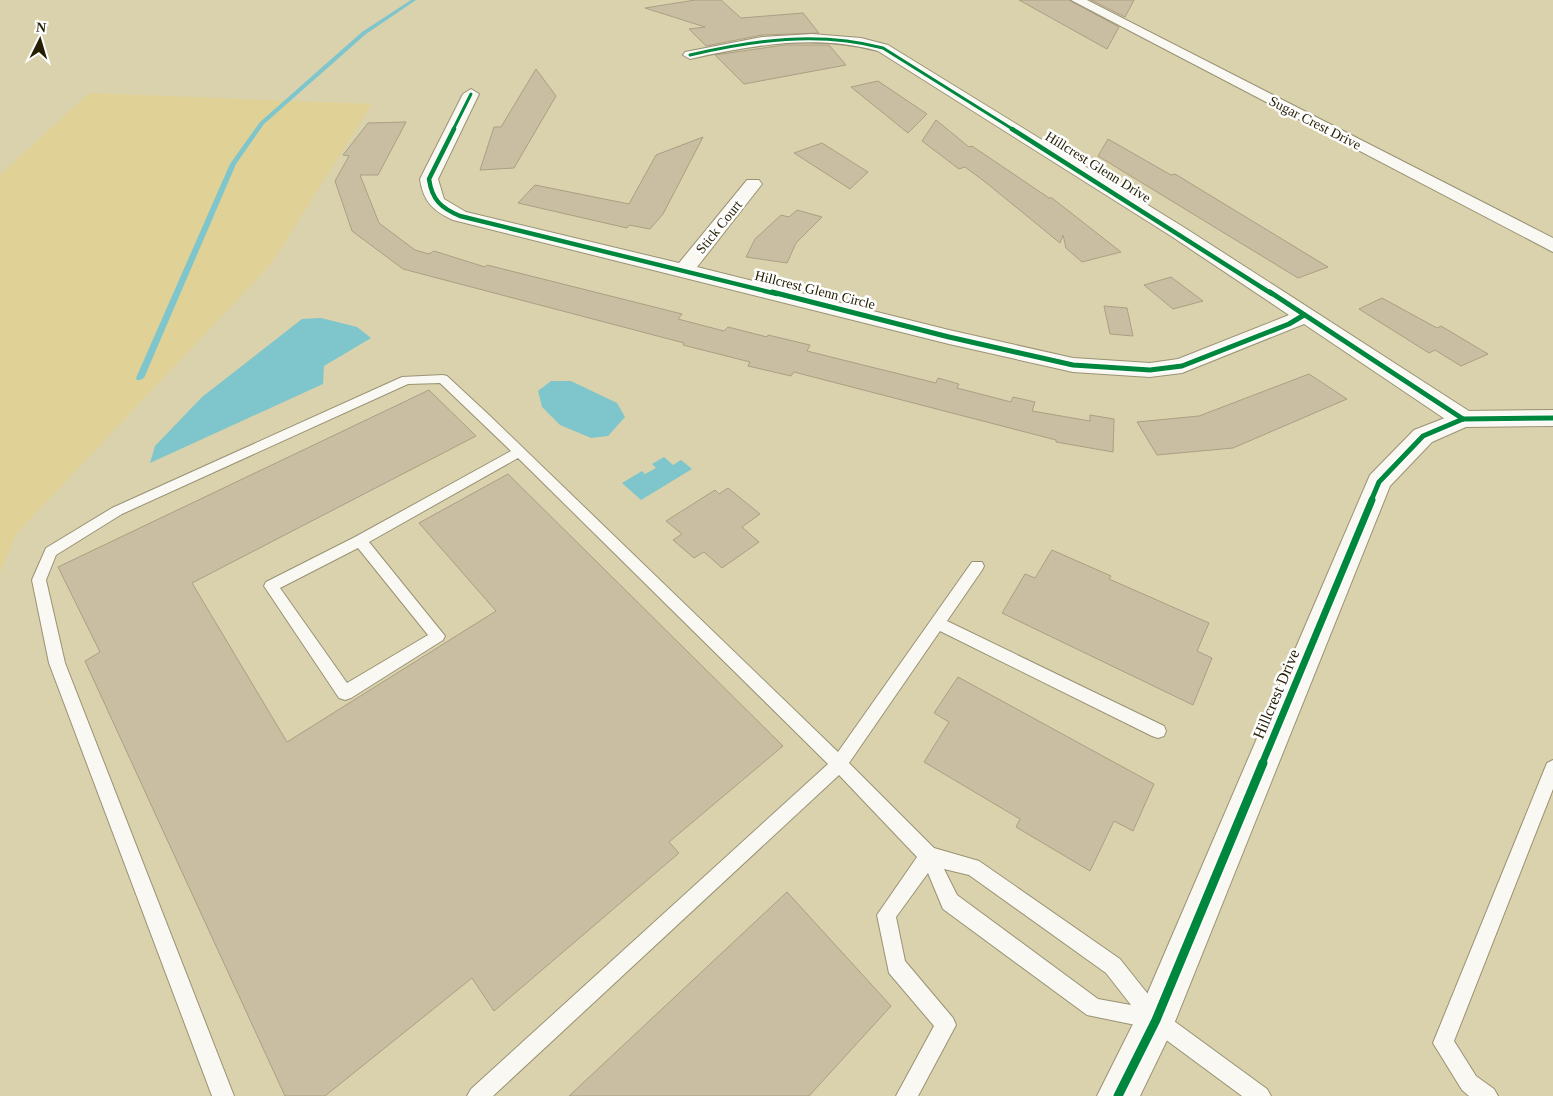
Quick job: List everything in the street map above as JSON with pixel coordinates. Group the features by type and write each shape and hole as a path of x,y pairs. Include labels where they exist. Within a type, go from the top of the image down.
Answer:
{"street":[{"name":"Sugar Crest Drive","path":"1076,0 1553,246"},
{"name":"Hillcrest Glenn Drive","path":"690,55 804,37 839,37 866,42 883,48 1178,232 1463,419"},
{"name":"Hillcrest Glenn Circle","path":"471,94 429,179 431,193 440,207 460,216 949,337 1083,365 1150,370 1182,366 1289,324 1304,315"},
{"name":"Stick Court","path":"684,270 753,184"},
{"name":"Hillcrest Drive","path":"1118,1096 1156,1020 1379,482 1423,436 1463,419 1553,418"}],"lane":[{"path":"223,1096 58,663 39,580 51,552 117,511 406,380 443,379 839,764 929,856 950,902 1094,1008 1156,1020"},
{"path":"360,541 438,636 345,693 271,586 360,541 519,452"},
{"path":"478,1096 839,764 977,566"},
{"path":"938,623 1158,731"},
{"path":"1487,1096 1470,1083 1443,1043 1553,768"},
{"path":"929,856 973,867 1112,966 1156,1020 1260,1096"},
{"path":"907,1096 946,1024 896,966 886,915 929,856"}],"shaded area":[{"path":"89,93 372,104 271,264 16,534 0,573 0,175"}],"water":[{"path":"321,318 357,327 371,338 324,366 323,384 150,463 155,446 202,397 302,319"},
{"path":"551,381 571,381 617,403 625,417 608,436 591,438 560,425 542,407 538,391"},
{"path":"664,457 673,465 681,460 692,469 641,500 622,483 642,471 645,474 656,468 652,464"}],"building":[{"path":"695,0 721,0 741,18 803,13 819,33 762,35 706,46 689,29 705,27 645,8"},
{"path":"1019,0 1069,0 1119,27 1107,49"},
{"path":"1091,0 1134,0 1125,17"},
{"path":"784,45 829,45 846,65 744,84 715,55"},
{"path":"536,69 556,96 514,168 480,170 494,127 501,127"},
{"path":"878,81 927,114 908,133 851,87"},
{"path":"936,120 969,147 972,146 1049,198 1052,198 1121,252 1082,262 1066,248 1063,235 1060,243 984,181 965,167 959,169 922,141"},
{"path":"406,122 378,175 360,175 379,223 415,250 429,254 434,251 485,267 487,265 682,314 678,319 724,331 728,327 810,345 807,351 936,383 938,378 959,384 957,388 1011,402 1013,397 1035,402 1032,411 1090,421 1090,415 1114,419 1113,452 1056,442 1056,440 794,372 791,376 748,366 750,362 683,345 684,343 403,269 352,231 335,181 349,156 343,155 368,123"},
{"path":"703,137 663,214 650,229 629,225 627,228 518,203 535,185 629,204 656,155"},
{"path":"1108,139 1171,175 1175,174 1328,267 1298,278 1098,156"},
{"path":"822,143 868,172 850,189 794,153"},
{"path":"797,210 822,217 796,243 787,263 746,257 755,239 781,215 789,217"},
{"path":"1171,277 1203,301 1173,309 1144,285"},
{"path":"1382,298 1437,328 1441,326 1488,354 1461,366 1435,350 1429,353 1359,309"},
{"path":"1104,306 1127,308 1133,336 1110,334"},
{"path":"1309,374 1347,399 1233,448 1157,455 1137,422 1199,416"},
{"path":"429,390 476,436 192,583 287,742 496,611 419,523 508,474 783,746 669,842 679,853 494,1011 472,978 325,1096 285,1096 85,661 100,652 58,567"},
{"path":"728,488 760,514 742,527 759,542 722,568 704,552 694,558 673,540 682,534 666,521 715,490 719,494"},
{"path":"1052,550 1111,576 1109,579 1209,623 1197,651 1212,658 1193,705 1002,613 1025,574 1035,578"},
{"path":"958,677 1154,784 1133,831 1114,821 1090,871 1016,827 1020,819 924,762 949,722 934,713"},
{"path":"787,892 891,1006 809,1096 569,1096"}],"waterway":[{"path":"140,378 233,164 262,123 364,33 414,0"}],"cycle path":[{"path":"690,55 762,41 812,38 861,42 883,48 1178,232 1463,419"},
{"path":"471,94 429,179 432,194 438,203 460,216 949,337 1073,365 1150,370 1182,366 1289,324 1304,315"},
{"path":"1118,1096 1156,1020 1379,482 1423,436 1463,419 1553,418"}]}
